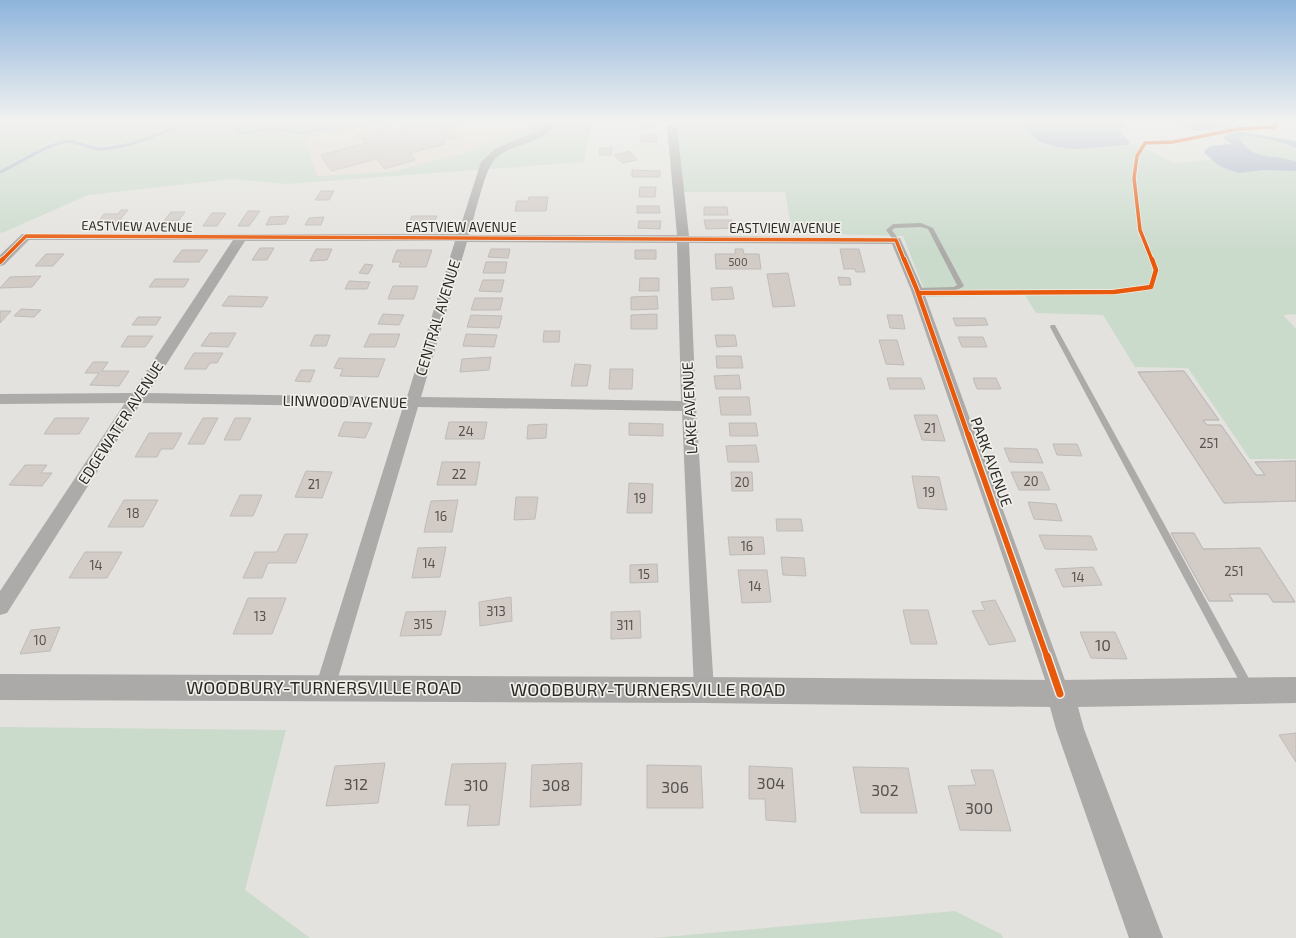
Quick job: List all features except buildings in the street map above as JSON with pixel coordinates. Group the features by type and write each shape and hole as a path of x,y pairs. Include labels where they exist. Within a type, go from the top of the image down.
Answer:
{"main road":[{"name":"WOODBURY-TURNERSVILLE ROAD","path":"0,687 704,690 1060,694 1296,690"},
{"path":"1060,694 1070,729 1146,938"}],"street":[{"name":"CENTRAL AVENUE","path":"325,688 476,191 486,165"},
{"name":"LAKE AVENUE","path":"676,165 683,238 689,406 704,690"},
{"name":"EASTVIEW AVENUE","path":"0,262 26,236 896,240"},
{"name":"EDGEWATER AVENUE","path":"0,607 241,238"},
{"name":"PARK AVENUE","path":"896,240 917,290 1060,694"},
{"name":"LINWOOD AVENUE","path":"0,399 137,398 689,406"}],"lane":[{"path":"896,240 889,230 893,226 921,225 930,228 961,286 955,290 917,290"},
{"path":"1053,326 1250,691"}],"shaded area":[{"path":"313,165 419,165 391,172 317,176"}],"green space":[{"path":"0,165 313,165 317,176 391,172 419,165 546,165 286,184 231,179 88,195 2,233 0,232"},
{"path":"679,165 1296,165 1296,314 1283,315 1296,329 1296,459 1250,459 1188,368 1135,367 1103,315 1036,313 1025,295 927,297 903,236 792,233 785,192 681,192"},
{"path":"0,727 286,730 245,890 310,938 0,938"},
{"path":"955,911 1001,934 1003,938 654,938"}],"water":[{"path":"1218,165 1296,165 1296,171 1263,170 1239,173"}],"waterway":[{"path":"0,172 14,165"}],"cycle path":[{"path":"918,293 1114,292 1151,287 1156,270 1140,230 1134,178 1136,165"},
{"path":"0,262 26,236 896,240 917,290 1060,694"}]}
